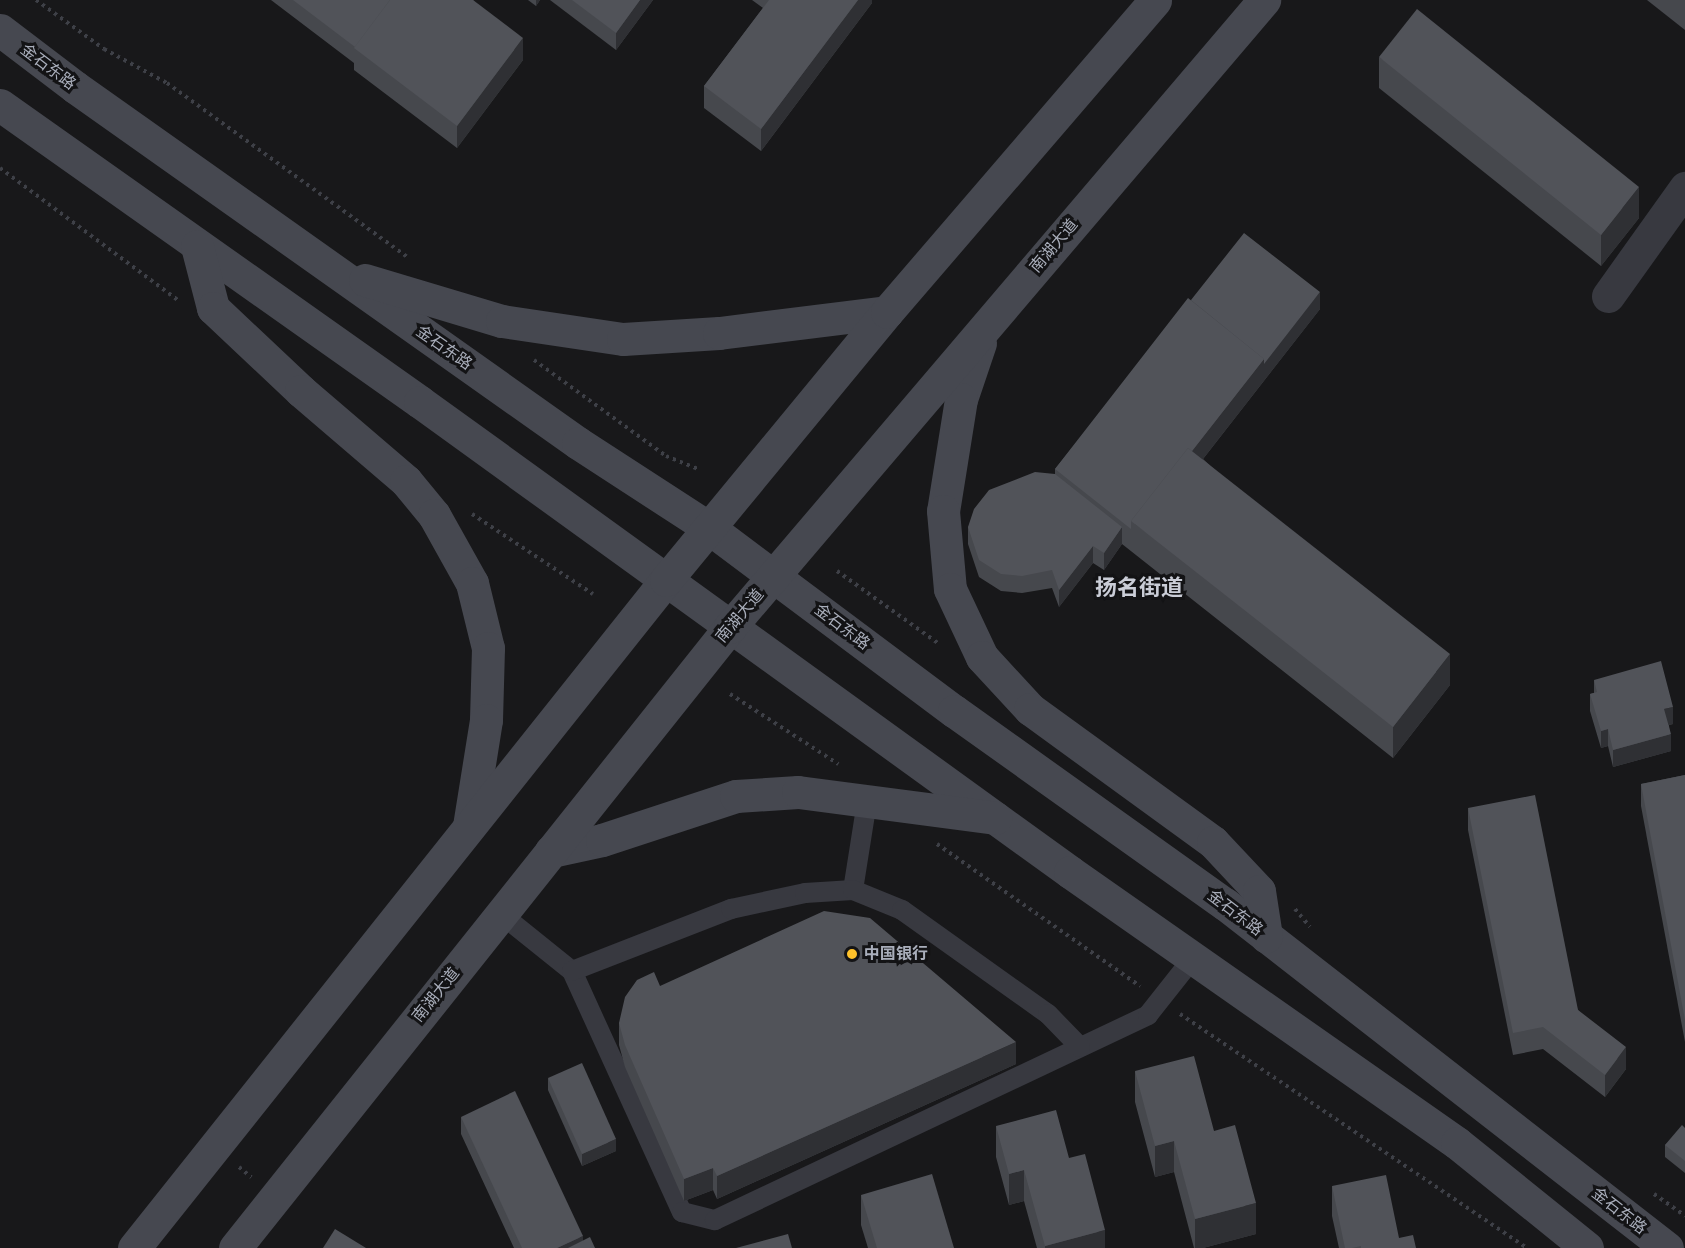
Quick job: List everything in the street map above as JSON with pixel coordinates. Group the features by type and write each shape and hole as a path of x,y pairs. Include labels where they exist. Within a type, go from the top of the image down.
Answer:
{"main road":[{"path":"134,1248 666,580 887,312 1155,0"},
{"name":"南湖大道","path":"235,1248 730,627 1264,0"},
{"name":"金石东路","path":"0,30 334,271 578,443 710,528 1266,936 1667,1248"},
{"path":"0,105 996,818 1457,1143 1587,1248"},
{"path":"197,246 213,308 301,391 406,481 434,515 472,583 488,648 486,720 468,828"},
{"path":"334,271 502,321 623,339 718,333 887,312"},
{"path":"984,328 961,399 950,453 943,511 950,589 982,657 1030,709 1213,842 1259,891 1266,936"},
{"path":"551,850 602,840 736,796 798,792 996,818"}],"street":[{"path":"1608,296 1685,188"}],"lane":[{"path":"853,890 867,802"},
{"path":"572,971 731,909 804,893 853,890 903,910 1048,1014 1080,1047"},
{"path":"501,914 572,971 682,1212 715,1220 1148,1015 1193,958"}],"path":[{"path":"36,0 104,49 167,83 410,260"},
{"path":"525,353 666,456 700,470"},
{"path":"730,694 842,767"},
{"path":"933,841 1160,1000 1527,1248"},
{"path":"214,1147 275,1196"}],"building":[{"path":"293,0 390,0 355,47"},
{"path":"390,0 473,0 523,38 457,126 354,48"},
{"path":"572,0 640,0 616,33"},
{"path":"769,0 858,0 761,129 704,86"},
{"path":"1417,9 1639,187 1601,235 1379,57"},
{"path":"1244,233 1320,292 1264,364 1264,359 1191,300"},
{"path":"1188,298 1264,359 1192,451 1188,448 1131,521 1131,529 1055,469"},
{"path":"1188,448 1450,654 1393,727 1131,521"},
{"path":"1035,472 1055,474 1122,527 1104,553 1093,546 1059,590 1052,570 1022,576 1001,574 979,560 968,527 974,509 989,490"},
{"path":"1661,661 1673,707 1664,709 1671,734 1613,750 1608,729 1601,731 1590,694 1597,692 1594,680"},
{"path":"1685,775 1685,1020 1641,784"},
{"path":"1535,795 1578,1010 1626,1047 1605,1075 1543,1027 1513,1033 1468,808"},
{"path":"824,911 870,918 1016,1042 717,1176 713,1168 684,1179 625,1045 619,1023 625,997 637,980 654,972 660,986"},
{"path":"1194,1056 1214,1131 1235,1125 1256,1203 1195,1219 1174,1141 1155,1146 1135,1071"},
{"path":"582,1063 616,1139 582,1154 548,1078"},
{"path":"515,1091 583,1236 557,1248 522,1248 461,1117"},
{"path":"1056,1110 1069,1158 1085,1154 1105,1230 1045,1246 1024,1170 1009,1174 996,1126"},
{"path":"1682,1125 1685,1128 1685,1161 1665,1145"},
{"path":"932,1174 954,1248 877,1248 861,1195"},
{"path":"1386,1175 1399,1238 1413,1235 1416,1248 1361,1248 1361,1246 1345,1248 1332,1186"},
{"path":"335,1229 366,1248 323,1248"},
{"path":"788,1234 792,1248 736,1248"},
{"path":"590,1237 595,1248 568,1248"}],"place":[{"name":"中国银行","path":"852,954"}],"district":[{"name":"扬名街道","path":"1139,588"}]}
